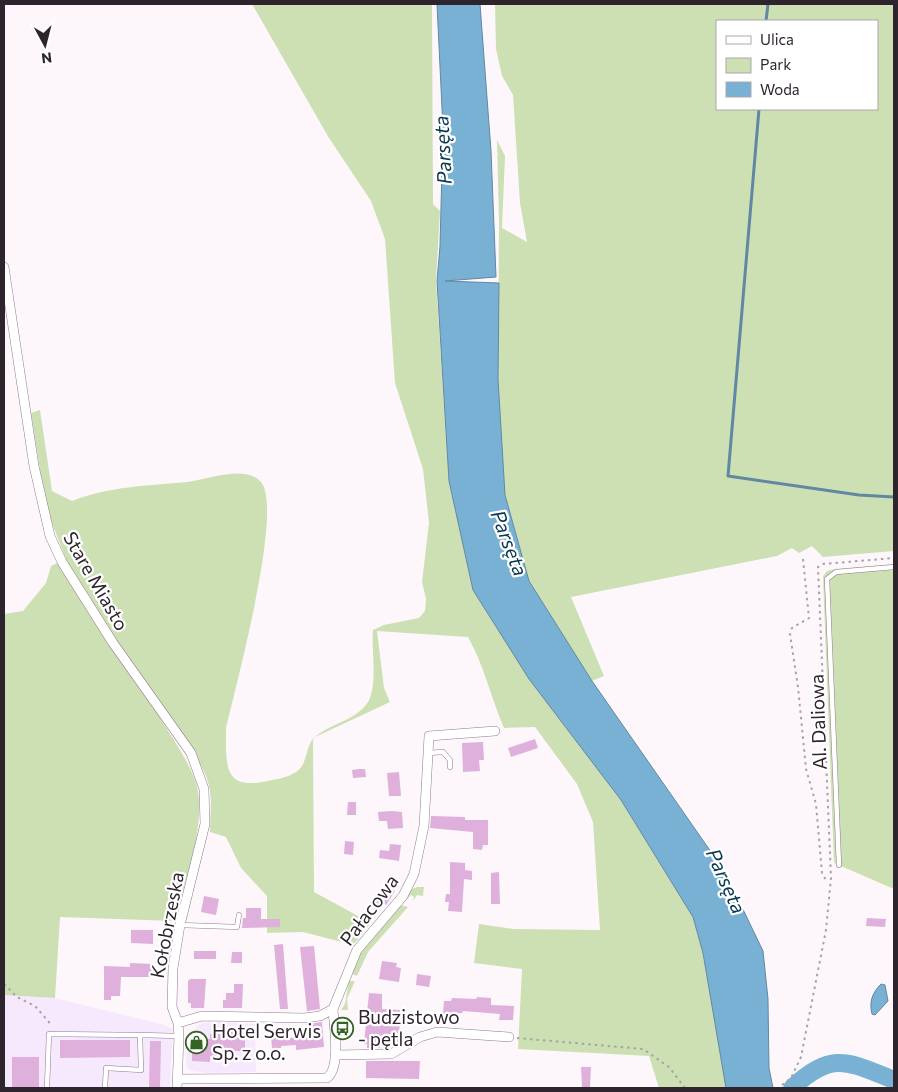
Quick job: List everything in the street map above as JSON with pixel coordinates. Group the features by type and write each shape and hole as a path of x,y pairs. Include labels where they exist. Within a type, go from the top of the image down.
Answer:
{"street":[{"name":"Stare Miasto","path":"4,267 34,466 50,536 62,562 112,643 191,753 202,780 205,798"},
{"name":"Pałacowa","path":"178,1078 322,1079 331,1075 334,1071 335,1055 333,1009 356,950 400,900 412,882 424,826 428,739 433,734 495,731"},
{"name":"Kołobrzeska","path":"177,1088 179,1036 178,1023 172,1007 174,955 202,839 205,798"},
{"path":"178,1023 202,1016 304,1018 320,1016 333,1009"},
{"path":"335,1055 391,1054 420,1037 437,1032 509,1037"}],"lane":[{"name":"Al. Daliowa","path":"838,865 827,579 836,572 894,566"},
{"path":"428,753 443,752 450,760 450,767"},
{"path":"180,925 237,927 239,915"},
{"path":"47,1088 49,1034 179,1036"},
{"path":"106,1088 106,1068 141,1070 140,1035"}],"path":[{"path":"782,1085 791,1078 801,1057 826,930 831,878 818,567 823,564 894,558"},
{"path":"803,559 809,618 792,628 790,634 798,687 806,770 816,804 822,873 827,882"},
{"path":"4,984 17,998 35,1006 49,1022 49,1034"},
{"path":"509,1037 643,1049 669,1067 685,1088"}],"shaded area":[{"path":"4,995 55,998 161,1024 173,1029 170,1088 4,1088"},
{"name":"Hotel Serwis Sp. z o.o.","path":"201,1023 255,1024 256,1072 209,1073 191,1071 186,1066 187,1037"}],"green space":[{"path":"252,4 432,4 433,204 440,211 436,281 449,481 473,590 529,679 621,800 693,917 703,953 727,1088 659,1088 649,1056 518,1049 522,969 474,963 479,924 514,929 600,930 593,822 577,784 535,727 504,728 479,659 468,637 377,631 384,688 390,702 315,737 357,714 368,702 373,686 373,630 384,625 419,618 425,611 426,599 422,582 429,523 423,469 395,383 385,239 371,201 329,138"},
{"path":"495,4 894,4 894,551 823,557 812,546 799,553 792,548 777,556 571,597 604,676 592,681 529,581 505,495 498,379 499,222 497,140 505,156 502,228 527,242 520,203 513,95 502,76 496,49"},
{"path":"40,410 52,491 72,501 115,489 187,482 226,474 246,474 261,482 266,499 266,526 262,561 247,640 226,728 226,755 231,774 244,783 256,783 288,776 302,766 313,739 314,892 371,923 353,945 303,932 267,933 267,896 241,868 226,837 210,832 210,794 204,772 186,745 157,713 187,762 199,795 199,812 194,850 174,921 60,917 55,998 4,995 4,614 23,611 46,583 51,566 66,559 46,508 31,413"},
{"path":"894,564 894,889 834,863 823,576 827,571 835,569"},
{"path":"424,887 423,896 417,895 413,901 414,897 411,895 407,899 406,897 412,889"},
{"path":"400,905 408,907 368,952 357,976 351,973 360,952"},
{"path":"349,981 355,981 347,999 348,1010 341,1010 345,1004"}],"water":[{"name":"Parsęta","path":"437,4 480,4 491,151 496,277 445,281 499,283 498,379 505,495 529,581 592,681 725,872 763,951 768,999 769,1068 773,1088 726,1088 703,953 693,917 621,800 529,679 473,590 449,481 437,281 440,246 443,129"},
{"path":"881,984 885,985 888,1001 875,1015 872,1014 871,1002 873,994"}],"building":[{"path":"535,739 538,748 511,757 508,748"},
{"path":"483,742 484,760 479,760 480,771 463,772 462,743"},
{"path":"365,769 366,777 353,778 352,770"},
{"path":"399,772 401,796 389,796 387,773"},
{"path":"348,802 356,802 356,815 347,815"},
{"path":"378,812 402,812 403,828 388,829 387,821 379,821"},
{"path":"431,816 465,817 465,820 488,820 488,845 483,845 482,850 473,849 473,832 430,828"},
{"path":"345,841 354,842 353,855 344,854"},
{"path":"390,844 401,845 399,861 379,858 380,850 389,851"},
{"path":"450,862 465,863 465,870 472,871 472,880 464,879 462,912 448,911 449,902 445,902 446,894 450,894"},
{"path":"499,872 500,904 491,904 491,873"},
{"path":"387,884 395,891 386,905 384,903 377,912 369,904"},
{"path":"204,896 219,899 216,915 201,912"},
{"path":"246,908 261,908 261,919 280,919 280,927 242,928 243,918 246,918"},
{"path":"867,918 886,919 885,927 866,926"},
{"path":"131,930 153,930 153,944 131,943"},
{"path":"283,944 288,1009 280,1009 274,945"},
{"path":"314,946 320,1009 307,1011 300,947"},
{"path":"194,951 216,951 216,959 194,959"},
{"path":"232,952 242,952 242,963 231,963"},
{"path":"382,961 397,963 396,967 401,968 399,982 379,979"},
{"path":"130,963 152,964 152,977 121,977 120,996 111,996 111,1000 104,1000 104,966 130,967"},
{"path":"417,974 431,976 429,987 416,985"},
{"path":"190,979 206,979 204,1008 191,1008 191,1003 188,1003 188,981"},
{"path":"234,984 243,984 242,1008 223,1008 223,1000 226,1000 226,993 234,993"},
{"path":"369,993 382,994 382,1009 400,1010 399,1042 394,1045 380,1044 380,1048 367,1048 367,1044 364,1044"},
{"path":"477,997 491,998 491,1005 514,1006 513,1020 499,1020 500,1014 463,1011 462,1013 443,1014 444,1001 451,1001 452,998 476,999"},
{"path":"322,1022 324,1047 296,1050 296,1045 272,1049 271,1034 286,1035 286,1038 309,1037 308,1024"},
{"path":"227,1028 245,1029 245,1051 227,1051 227,1056 210,1056 210,1062 192,1061 192,1039 210,1039 210,1034 227,1034"},
{"path":"60,1040 130,1040 130,1057 60,1058"},
{"path":"150,1041 161,1041 160,1088 149,1088"},
{"path":"12,1057 39,1057 39,1088 12,1088"},
{"path":"366,1061 420,1061 419,1079 366,1078"},
{"path":"581,1067 591,1067 590,1088 582,1088"}],"waterway":[{"path":"766,20 768,4"},
{"path":"759,110 728,476 859,495 894,497"},
{"path":"792,1088 819,1068 841,1063 864,1068 894,1080"}],"place":[{"name":"Budzistowo - pętla","path":"342,1028"},
{"name":"Hotel Serwis Sp. z o.o.","path":"196,1042"}]}
